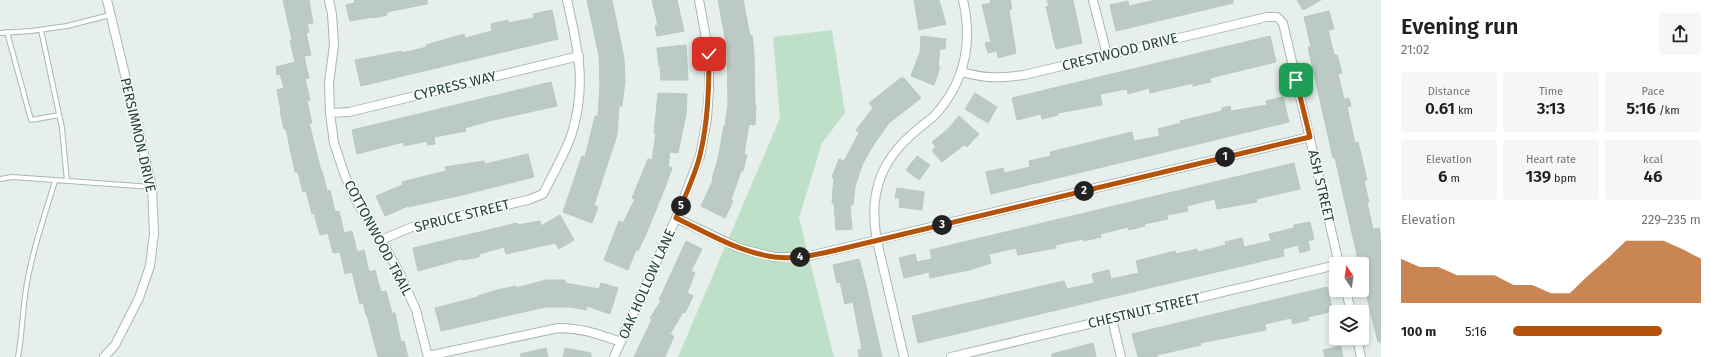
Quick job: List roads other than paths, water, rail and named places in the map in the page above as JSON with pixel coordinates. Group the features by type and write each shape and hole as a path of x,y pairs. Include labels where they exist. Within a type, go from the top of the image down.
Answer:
{"street":[{"name":"PERSIMMON DRIVE","path":"104,357 115,345 139,298 150,266 154,234 152,187 107,0"},
{"name":"COTTONWOOD TRAIL","path":"329,0 332,14 334,44 329,83 330,113 334,143 345,176 358,204 382,240 399,272 416,310 428,356"},
{"path":"567,0 579,56"},
{"name":"OAK HOLLOW LANE","path":"614,357 676,218 700,156 707,119 709,54 698,0"},
{"path":"904,357 877,241 874,224 874,201 880,178 894,153 910,136 935,115 949,97 962,72 967,40 963,0"},
{"path":"1093,0 1106,55"},
{"name":"CRESTWOOD DRIVE","path":"962,72 981,77 1002,78 1024,75 1267,17 1277,17"},
{"name":"ASH STREET","path":"1277,17 1283,23 1338,257"},
{"name":"CYPRESS WAY","path":"330,113 349,112 579,56"},
{"name":"SPRUCE STREET","path":"382,240 412,227 528,200 543,194 572,135 578,111 581,83 579,56"},
{"path":"676,218 739,248 774,257 805,257 1310,137"},
{"name":"CHESTNUT STREET","path":"951,357 1329,267"},
{"path":"1112,319 1121,357"},
{"path":"428,356 558,328 576,328 593,332 621,342"},
{"path":"1358,345 1361,357"}],"lane":[{"path":"0,32 41,30 67,26 110,15"},
{"path":"41,30 59,115 67,181"},
{"path":"7,32 31,120 59,115"},
{"path":"0,180 12,178 56,180 152,187"},
{"path":"18,357 22,338 25,296 37,246 56,180"}]}
